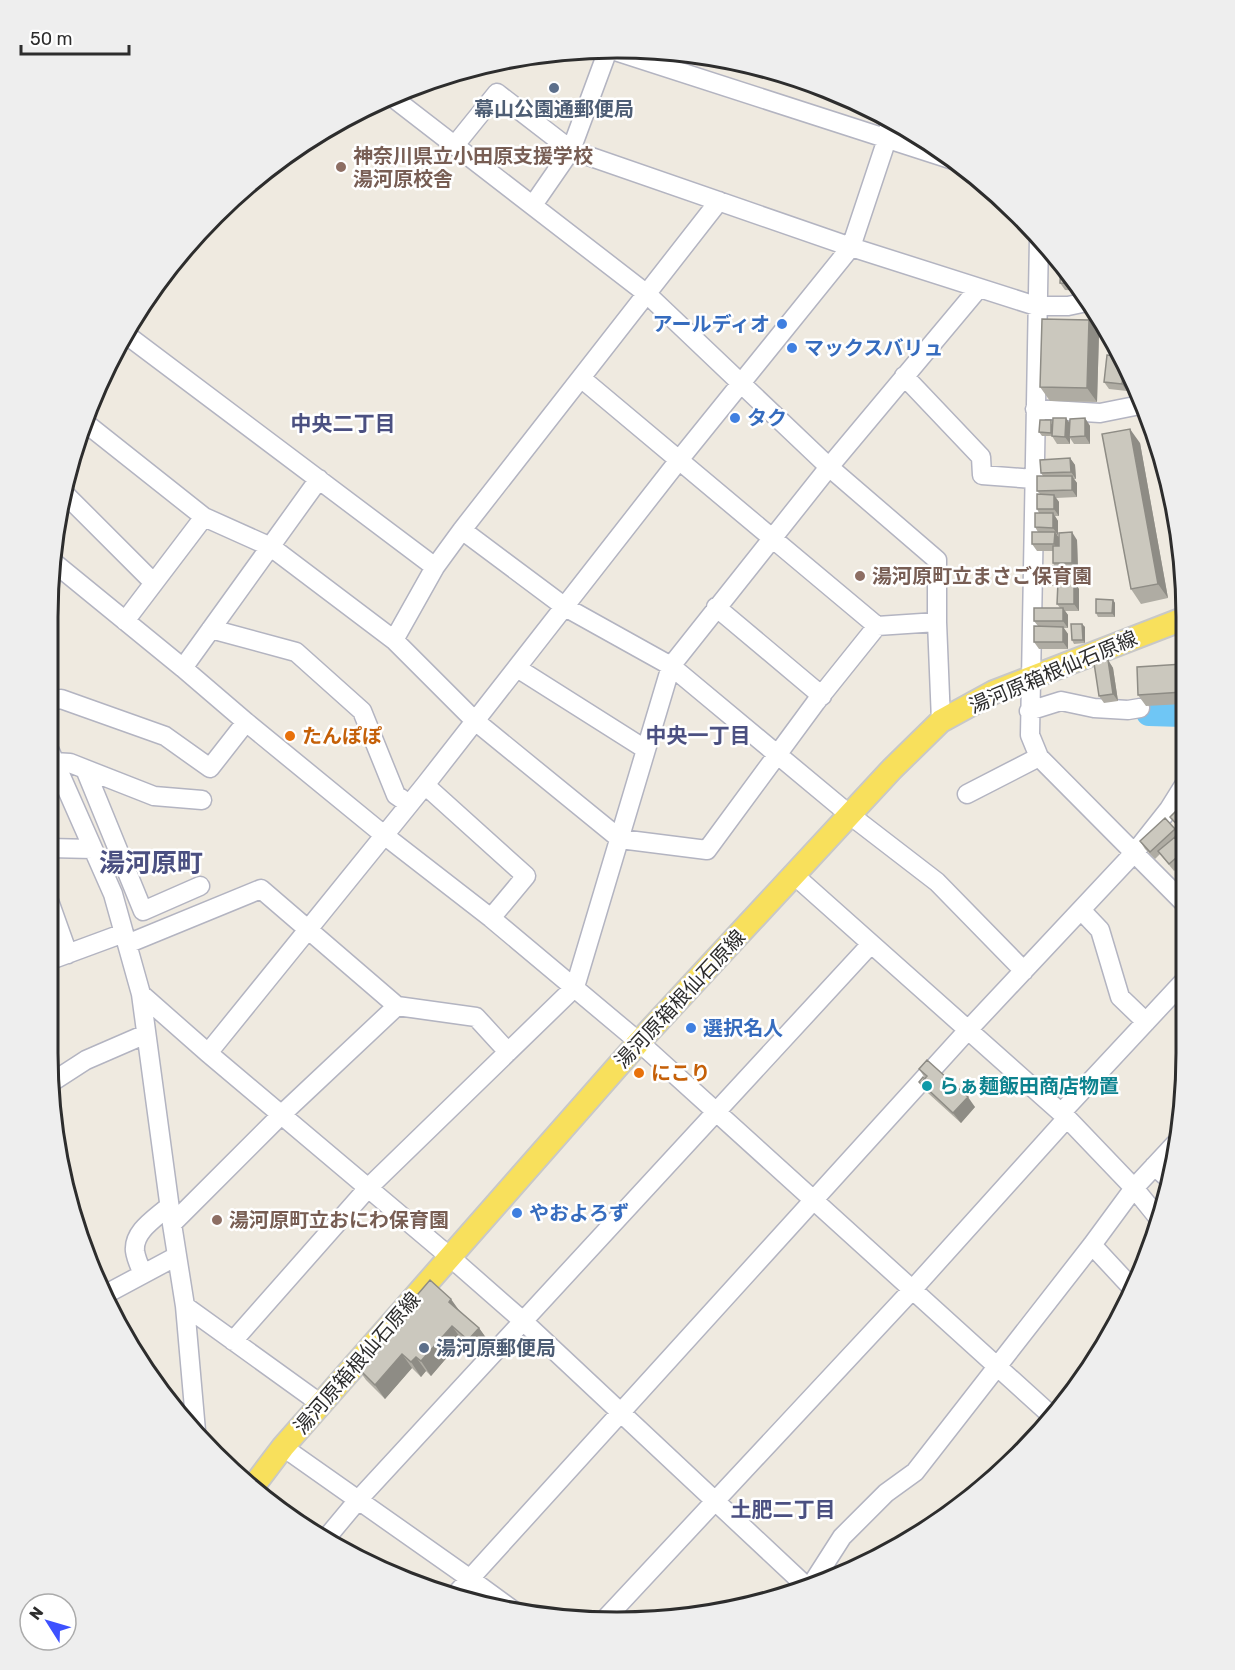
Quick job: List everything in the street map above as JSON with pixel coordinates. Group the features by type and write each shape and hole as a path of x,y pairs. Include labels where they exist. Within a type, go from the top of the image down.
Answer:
{"main road":[{"name":"湯河原箱根仙石原線","path":"258,1480 283,1447 639,1042 892,769 941,721 994,692 1176,622"}],"street":[{"path":"533,205 572,150 607,59"},
{"path":"638,59 927,152"},
{"path":"455,145 497,93 572,150 978,289 1036,306 1080,304"},
{"path":"400,103 647,294 829,466 937,560 941,721"},
{"path":"208,1053 425,785 679,460 851,247 887,140 889,129"},
{"path":"394,640 435,567 462,530 719,201"},
{"path":"1038,250 1030,735 1039,758 1176,895"},
{"path":"233,1341 368,1188 575,987 671,666 829,466 978,289"},
{"path":"132,339 435,567"},
{"path":"904,376 981,458 982,476 1034,478"},
{"path":"581,378 877,626 937,622"},
{"path":"1035,409 1100,413 1135,406"},
{"path":"92,428 204,517 271,547 394,640 474,720 620,839 706,850 877,626"},
{"path":"183,668 319,479"},
{"path":"71,500 154,583"},
{"path":"125,621 204,517"},
{"path":"462,530 565,607 671,666 850,814 937,882 1024,971"},
{"path":"61,568 384,835 575,987 717,1111 1046,1412"},
{"path":"716,607 822,696"},
{"path":"211,629 296,652 362,711 396,795 409,804"},
{"path":"517,668 645,749"},
{"path":"58,700 165,736 210,768 246,722"},
{"path":"1029,711 1061,701 1094,708 1128,710 1140,708"},
{"path":"58,758 154,796 202,800"},
{"path":"967,794 1039,758"},
{"path":"58,769 112,894 141,994 170,1215 185,1306 195,1418"},
{"path":"84,769 143,911 200,886"},
{"path":"425,785 526,876 491,918"},
{"path":"461,1588 968,1030 1134,852 1176,798"},
{"path":"58,848 93,849"},
{"path":"794,875 1064,1116 1134,1188 1153,1211"},
{"path":"58,958 125,939 261,889 397,1006 476,1017 508,1053"},
{"path":"1081,910 1100,930 1120,997 1146,1022"},
{"path":"58,926 68,954"},
{"path":"331,1532 358,1500 871,944"},
{"path":"612,1612 912,1290 1176,990"},
{"path":"141,994 450,1257 802,1580"},
{"path":"143,1274 135,1251 136,1240 143,1228 170,1215 397,1006"},
{"path":"59,1077 86,1060 146,1034"},
{"path":"817,1574 842,1537 886,1493 915,1472 1134,1188 1161,1172"},
{"path":"1092,1245 1127,1282"},
{"path":"112,1291 177,1256"},
{"path":"185,1306 321,1404"},
{"path":"283,1447 496,1598"}],"building":[{"path":"1042,319 1089,320 1087,388 1040,387"},
{"path":"1107,355 1111,356 1123,378 1122,384 1104,382"},
{"path":"1053,418 1066,418 1065,437 1052,436"},
{"path":"1085,418 1085,436 1069,437 1070,419"},
{"path":"1040,420 1051,420 1051,433 1039,432"},
{"path":"1130,429 1158,584 1131,589 1102,434"},
{"path":"1070,458 1071,472 1041,473 1040,460"},
{"path":"1037,476 1072,476 1072,490 1037,491"},
{"path":"1037,494 1054,495 1054,509 1037,509"},
{"path":"1035,513 1053,513 1053,528 1035,527"},
{"path":"1032,532 1055,532 1054,544 1032,544"},
{"path":"1072,532 1072,563 1053,563 1053,546 1059,546 1059,533"},
{"path":"1047,566 1073,567 1073,579 1047,579"},
{"path":"1058,582 1074,582 1074,604 1057,604"},
{"path":"1096,599 1113,600 1112,613 1096,613"},
{"path":"1034,608 1063,608 1063,621 1034,621"},
{"path":"1071,624 1082,624 1083,640 1072,640"},
{"path":"1034,626 1063,627 1063,642 1034,642"},
{"path":"1108,660 1113,694 1099,696 1094,663"},
{"path":"1176,664 1176,692 1138,695 1137,667"},
{"path":"1176,811 1176,823 1170,817"},
{"path":"1165,818 1175,829 1150,852 1140,841"},
{"path":"1176,838 1176,858 1169,864 1158,851"},
{"path":"927,1060 968,1097 953,1113 921,1083 927,1076 919,1069"},
{"path":"430,1280 451,1299 449,1302 479,1328 468,1340 452,1326 421,1361 416,1357 411,1362 402,1354 375,1385 356,1366"}],"waterway":[{"path":"1149,713 1176,714"}],"place":[{"name":"幕山公園通郵便局","path":"554,88"},
{"name":"神奈川県立小田原支援学校 湯河原校舎","path":"341,167"},
{"name":"アールディオ","path":"782,324"},
{"name":"マックスバリュ","path":"792,348"},
{"name":"タク","path":"735,418"},
{"name":"湯河原町立まさご保育園","path":"860,576"},
{"name":"たんぽぽ","path":"290,736"},
{"name":"選択名人","path":"691,1028"},
{"name":"にこり","path":"639,1073"},
{"name":"らぁ麺飯田商店物置","path":"927,1086"},
{"name":"やおよろず","path":"517,1213"},
{"name":"湯河原町立おにわ保育園","path":"217,1220"},
{"name":"湯河原郵便局","path":"424,1348"}],"district":[{"name":"中央二丁目","path":"343,423"},
{"name":"中央一丁目","path":"698,735"},
{"name":"湯河原町","path":"151,863"},
{"name":"土肥二丁目","path":"783,1509"}]}
